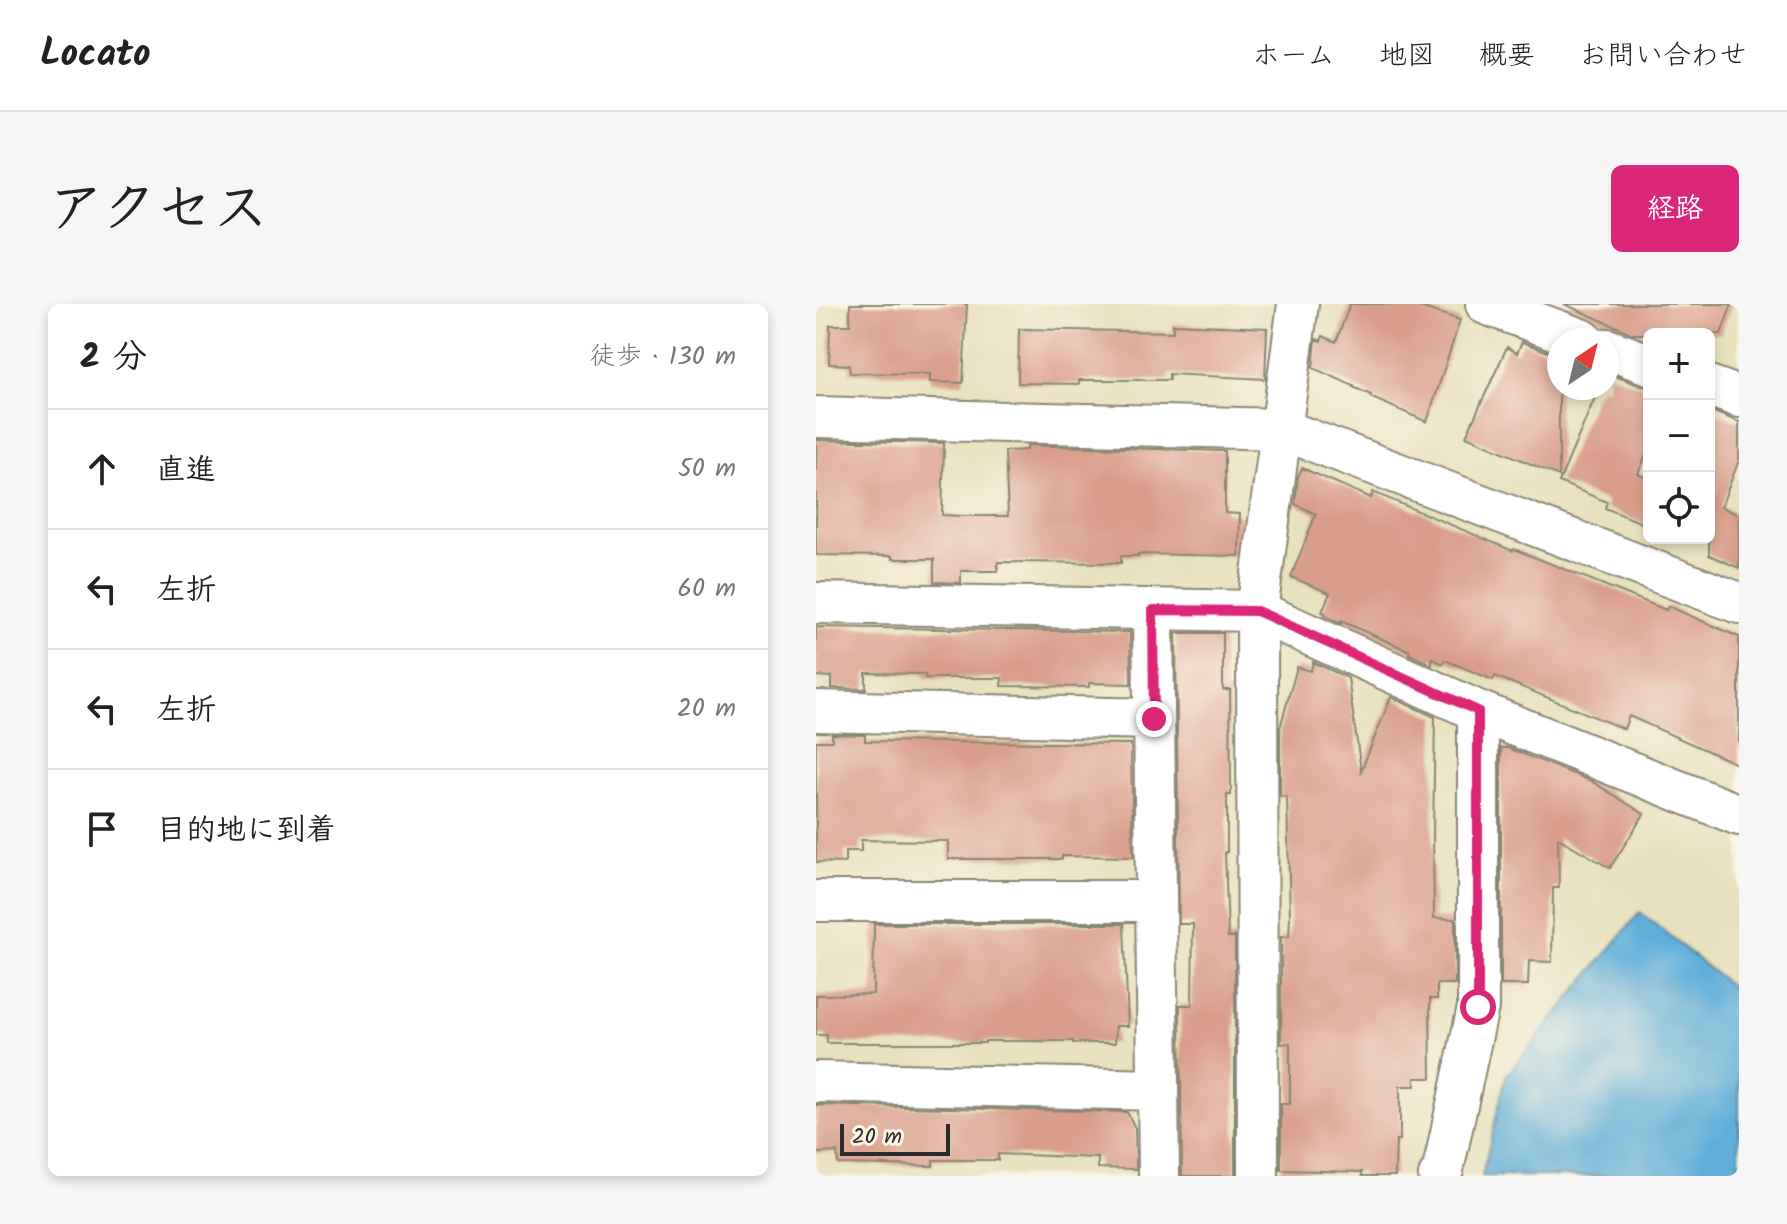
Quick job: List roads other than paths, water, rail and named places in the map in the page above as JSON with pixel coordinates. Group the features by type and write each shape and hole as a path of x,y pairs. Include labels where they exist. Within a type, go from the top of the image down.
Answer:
{"street":[{"path":"1258,1176 1257,611 1298,304"},
{"path":"1486,304 1551,328"},
{"path":"1619,353 1643,362"},
{"path":"1715,388 1739,397"},
{"path":"816,417 1281,429 1739,603"},
{"path":"816,603 1257,611 1478,711 1739,815"},
{"path":"1153,610 1159,1176"},
{"path":"816,711 1154,719"},
{"path":"1439,1176 1443,1170 1478,1007 1478,711"},
{"path":"816,901 1156,901"},
{"path":"816,1082 1158,1090"}],"water":[{"path":"1640,912 1739,993 1739,1176 1482,1176 1506,1076"}]}
